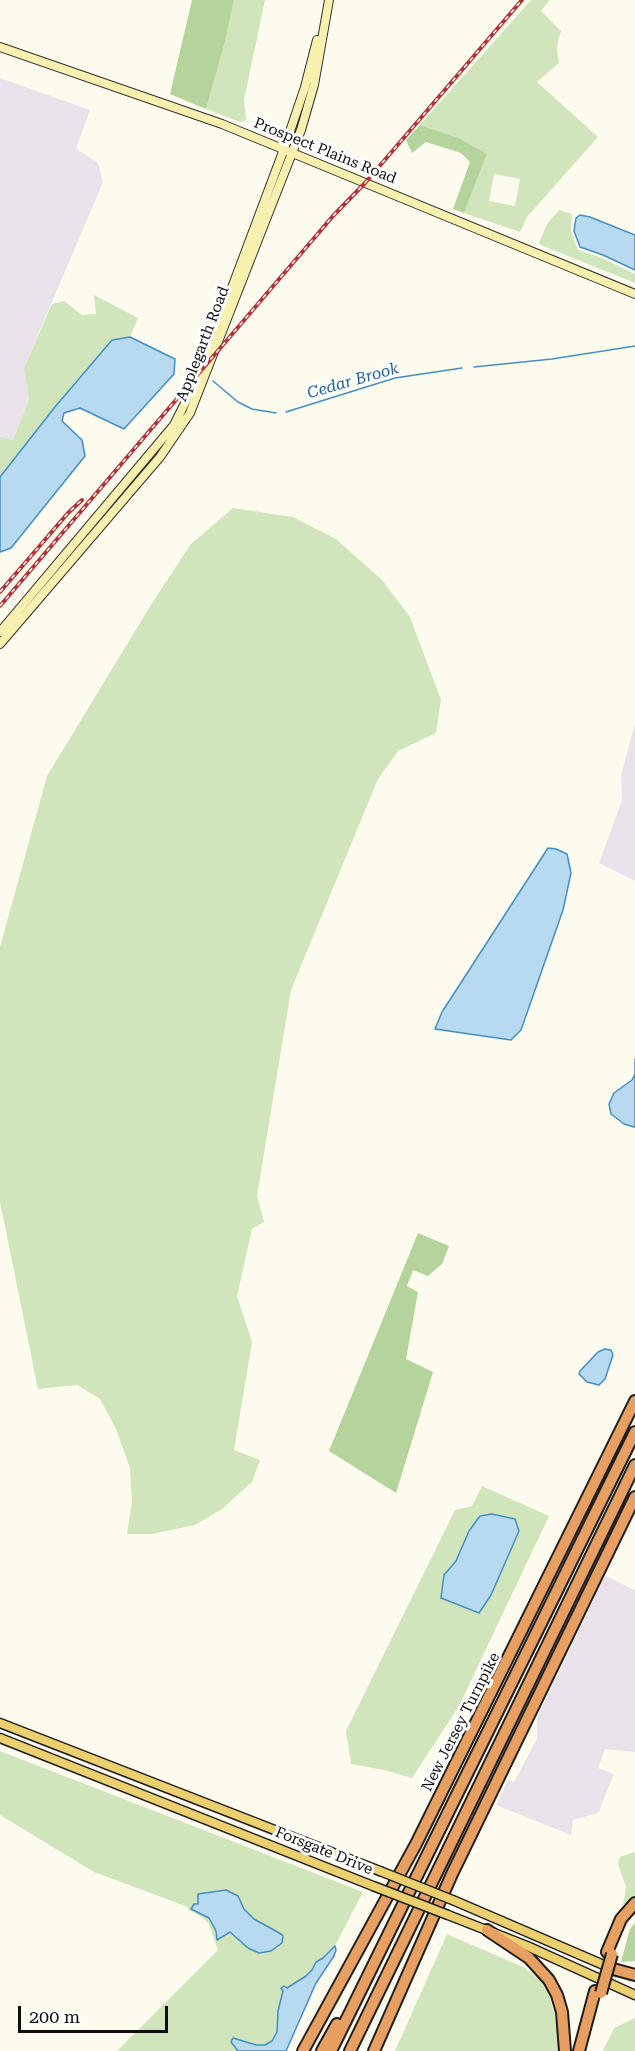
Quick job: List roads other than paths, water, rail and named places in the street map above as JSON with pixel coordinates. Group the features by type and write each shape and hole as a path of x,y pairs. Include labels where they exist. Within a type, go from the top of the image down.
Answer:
{"highway":[{"name":"New Jersey Turnpike","path":"303,2051 426,1824 635,1401"},
{"name":"New Jersey Turnpike","path":"331,2051 635,1432"},
{"path":"351,2051 635,1465"},
{"path":"376,2051 434,1913 635,1497"},
{"path":"579,2051 621,1919 635,1903"},
{"path":"610,1953 624,1924 635,1911"},
{"path":"487,1930 529,1958 549,1980 562,2012 565,2051"},
{"path":"613,1969 635,1977"},
{"path":"322,2051 355,1993 360,1990"},
{"path":"583,2051 598,1992"}],"main road":[{"name":"Applegarth Road","path":"0,644 160,457 186,421 288,151 328,0"},
{"name":"Prospect Plains Road","path":"0,47 222,124 635,294"},
{"name":"Applegarth Road","path":"0,632 174,425 200,373 288,151"},
{"name":"Forsgate Drive","path":"0,1724 380,1871 613,1969"},
{"name":"Forsgate Drive","path":"0,1738 537,1950 635,1995"}],"water":[{"path":"580,215 635,235 635,270 580,247 574,231 576,218"},
{"path":"130,337 175,359 174,374 124,429 80,408 64,413 62,421 82,440 85,456 11,548 0,552 0,477 112,340"},
{"path":"548,848 567,854 571,873 563,910 521,1030 511,1040 435,1029 442,1012"},
{"path":"635,1074 634,1127 624,1124 611,1114 609,1104 614,1093 632,1080"},
{"path":"605,1349 611,1350 613,1355 605,1379 599,1385 587,1382 579,1374 580,1371 598,1352"},
{"path":"492,1514 515,1519 519,1531 491,1595 479,1613 441,1598 444,1575 456,1561 469,1531 480,1516"},
{"path":"226,1890 238,1896 244,1909 254,1919 281,1934 282,1943 271,1951 259,1953 248,1948 230,1932 217,1940 216,1931 209,1918 191,1909 194,1904 198,1904 198,1894"},
{"path":"335,1946 334,1956 316,1983 286,2051 238,2051 231,2042 233,2038 256,2045 265,2045 272,2041 277,2032 278,2011 283,1991 281,1988 284,1986 287,1988 306,1976 316,1962"}],"waterway":[{"name":"Cedar Brook","path":"474,367 552,359 635,346"},
{"name":"Cedar Brook","path":"286,412 395,378 462,368"},
{"name":"Cedar Brook","path":"213,381 238,402 252,409 276,413"}],"railway":[{"path":"0,606 333,216 365,183 522,0"},
{"path":"0,592 68,513 82,500"}]}
